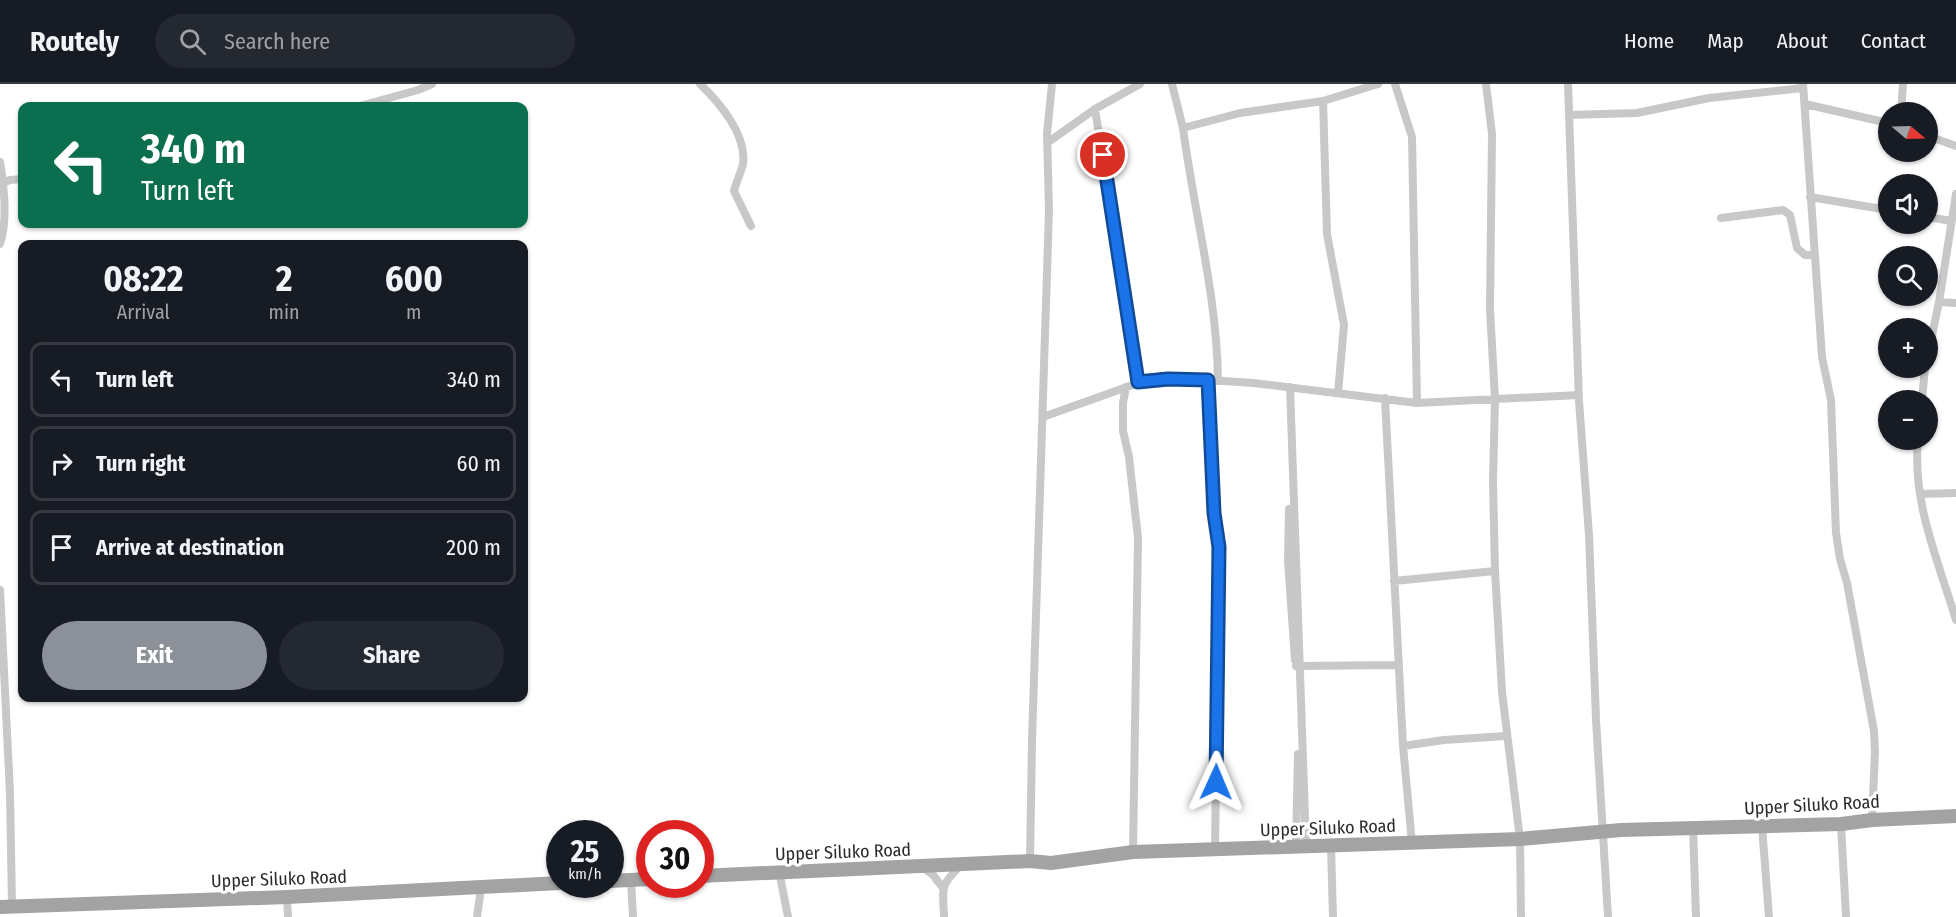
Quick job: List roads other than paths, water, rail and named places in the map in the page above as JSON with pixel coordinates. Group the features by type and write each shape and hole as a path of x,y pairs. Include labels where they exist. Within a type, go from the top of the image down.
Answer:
{"main road":[{"name":"Upper Siluko Road","path":"714,875 1030,861 1051,863 1133,852 1520,839 1603,831 1841,824 1872,820 1956,816"},
{"path":"624,880 636,880"},
{"name":"Upper Siluko Road","path":"6,907 287,897 546,884"}],"street":[{"path":"374,102 432,84"},
{"path":"700,84 713,96 739,134 743,148 743,166 734,191 751,226"},
{"path":"1030,861 1049,210 1047,143 1052,84"},
{"path":"1047,143 1095,109 1140,84"},
{"path":"1173,84 1212,290 1218,381"},
{"path":"1183,128 1191,124 1240,113 1323,101 1378,84"},
{"path":"1395,84 1412,137 1417,403"},
{"path":"1486,84 1492,134 1490,309 1495,400 1493,480 1495,571 1506,736 1520,839 1521,917"},
{"path":"1568,84 1579,395 1589,535 1608,917"},
{"path":"1902,102 1903,84"},
{"path":"1569,115 1637,113 1709,98 1803,86 1822,357 1832,400 1836,533 1874,730 1872,820"},
{"path":"1323,101 1327,234 1344,325 1338,393"},
{"path":"1805,104 1878,121"},
{"path":"1095,109 1138,382"},
{"path":"1938,140 1956,146"},
{"path":"0,162 3,234 0,244"},
{"path":"2,184 18,180"},
{"path":"1810,197 1878,208"},
{"path":"1936,318 1956,197"},
{"path":"1721,218 1787,211 1790,215 1797,248 1805,255 1814,255"},
{"path":"1938,219 1951,221"},
{"path":"1939,302 1956,303"},
{"path":"1043,417 1138,382 1168,379 1290,387 1417,403 1579,395"},
{"path":"1208,380 1214,500 1219,547 1215,850"},
{"path":"1126,387 1123,403 1123,431 1129,457 1138,538 1133,852"},
{"path":"1290,387 1301,846"},
{"path":"1385,398 1402,746 1412,843"},
{"path":"1917,450 1920,494 1927,532 1956,620"},
{"path":"1920,494 1956,493"},
{"path":"1288,509 1288,561 1298,668"},
{"path":"1394,581 1495,571"},
{"path":"0,590 10,793 6,907"},
{"path":"1298,668 1398,668"},
{"path":"1402,746 1444,740 1506,736"},
{"path":"1841,824 1846,917"},
{"path":"1762,826 1769,917"},
{"path":"1693,828 1696,917"},
{"path":"1331,845 1333,917"},
{"path":"944,917 943,888 948,878 961,865"},
{"path":"921,867 933,875 943,888"},
{"path":"779,871 788,917"},
{"path":"631,880 633,917"},
{"path":"477,917 481,888"},
{"path":"287,897 288,917"}]}
